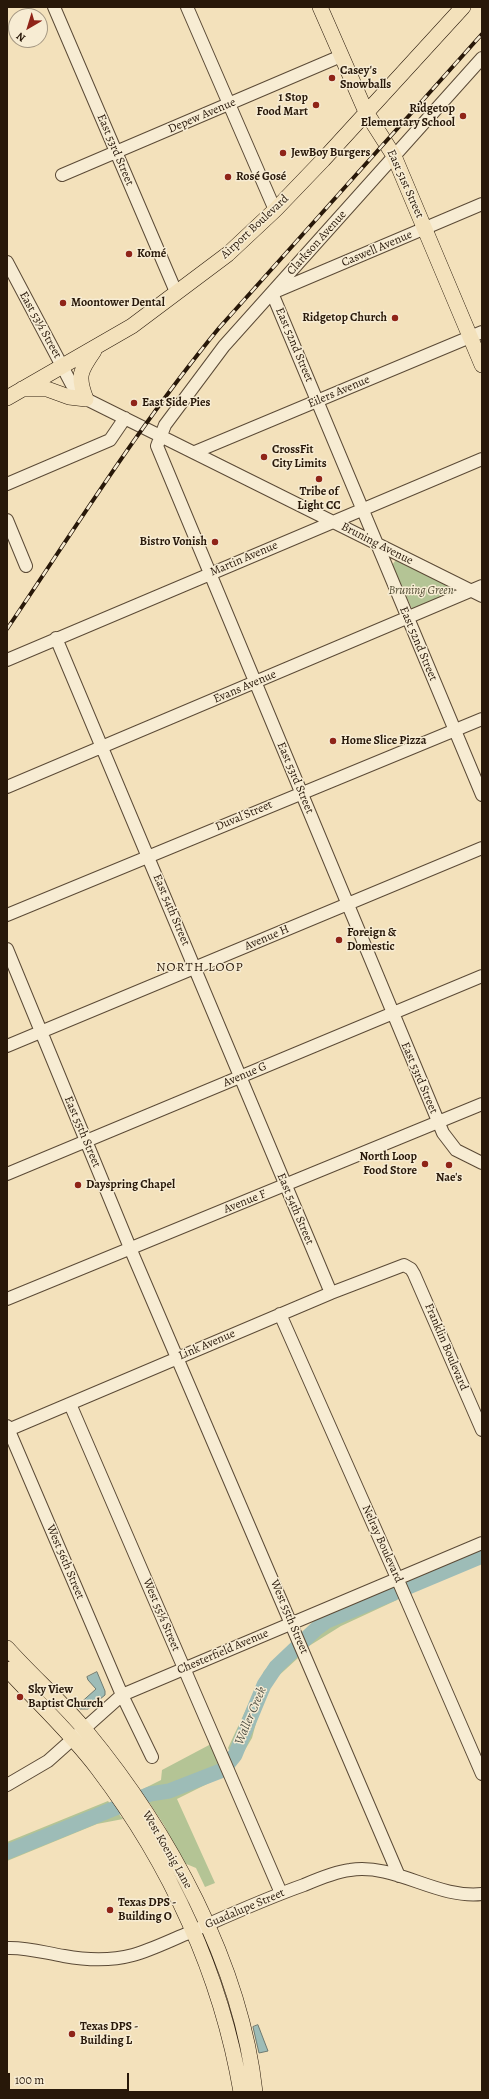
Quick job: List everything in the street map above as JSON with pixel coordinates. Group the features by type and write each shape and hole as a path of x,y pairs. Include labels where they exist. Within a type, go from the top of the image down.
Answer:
{"main road":[{"name":"East 51st Street","path":"320,7 366,112 394,156 426,229 476,334 482,365"},
{"name":"Airport Boulevard","path":"7,398 132,326 228,254 275,210 366,112 457,10"},
{"path":"22,389 47,389 69,397 86,399 80,384 80,376 83,367 97,347"},
{"name":"West Koenig Lane","path":"7,1648 79,1734 181,1870 207,1925 236,2006 250,2062 255,2092"},
{"name":"West Koenig Lane","path":"8,1672 79,1734"},
{"name":"West Koenig Lane","path":"135,1808 193,1931 222,2011 241,2092"}],"street":[{"name":"East 53rd Street","path":"54,7 176,292"},
{"path":"187,7 275,210"},
{"name":"Depew Avenue","path":"62,175 341,56"},
{"name":"Clarkson Avenue","path":"161,435 175,411 204,372 272,293 482,58"},
{"name":"Caswell Avenue","path":"272,293 482,204"},
{"name":"East 53½ Street","path":"7,262 62,367"},
{"name":"East 52nd Street","path":"272,293 364,510 406,618 482,795"},
{"name":"Eilers Avenue","path":"195,452 476,334"},
{"path":"7,484 110,440 126,418 86,399 72,385 62,367"},
{"name":"Bruning Avenue","path":"126,418 332,521 476,589 482,596"},
{"name":"East 53rd Street","path":"161,435 157,446 438,1122 449,1142 456,1150 482,1164"},
{"name":"Martin Avenue","path":"7,660 209,573 332,521 364,510 482,459"},
{"path":"7,520 26,566"},
{"name":"Evans Avenue","path":"7,787 101,746 255,683 476,589"},
{"name":"East 54th Street","path":"56,638 331,1293"},
{"name":"Duval Street","path":"7,915 482,719"},
{"name":"Avenue H","path":"7,1046 196,969 482,848"},
{"name":"East 55th Street","path":"7,949 131,1249 178,1358"},
{"name":"Avenue G","path":"7,1174 482,976"},
{"name":"Avenue F","path":"7,1299 482,1104"},
{"name":"Link Avenue","path":"8,1428 70,1404 331,1293 399,1266 408,1266"},
{"name":"Franklin Boulevard","path":"408,1266 414,1274 482,1430"},
{"name":"Nelray Boulevard","path":"280,1314 482,1774"},
{"name":"West 55th Street","path":"178,1358 399,1876"},
{"name":"West 55½ Street","path":"70,1404 281,1893"},
{"name":"West 56th Street","path":"8,1428 122,1695 152,1757"},
{"name":"Chesterfield Avenue","path":"7,1785 48,1761 122,1695 292,1623 401,1587 482,1543"},
{"name":"Guadalupe Street","path":"7,1948 40,1950 86,1959 106,1959 132,1955 193,1931 281,1893 348,1870 370,1870 399,1876 451,1893 470,1896 482,1894"}],"green space":[{"name":"Bruning Green","path":"396,560 456,590 456,592 413,611 392,565"},
{"path":"392,1588 397,1600 341,1626 309,1646 304,1632 313,1622"},
{"path":"292,1644 298,1658 274,1680 263,1697 252,1738 236,1765 228,1748 264,1671"},
{"path":"211,1744 223,1776 177,1799 215,1883 205,1887 196,1868 184,1863 164,1825 141,1790 161,1780 162,1770"},
{"path":"108,1801 123,1819 97,1824 7,1861 7,1842"}],"water":[{"path":"97,1672 105,1691 105,1695 88,1709 80,1709 77,1706 96,1689 87,1677"},
{"path":"258,2025 268,2051 259,2053 253,2027"}],"waterway":[{"name":"Waller Creek","path":"7,1852 150,1794 169,1791 223,1770 235,1755 264,1685 276,1667 316,1629 327,1621 482,1556"}],"railway":[{"path":"7,629 136,438 190,364 219,328 482,34"}],"place":[{"name":"Casey's Snowballs","path":"332,78"},
{"name":"1 Stop Food Mart","path":"316,105"},
{"name":"Ridgetop Elementary School","path":"463,116"},
{"name":"JewBoy Burgers","path":"283,153"},
{"name":"Rosé Gosé","path":"228,177"},
{"name":"Komé","path":"129,254"},
{"name":"Moontower Dental","path":"63,303"},
{"name":"Ridgetop Church","path":"395,318"},
{"name":"East Side Pies","path":"134,403"},
{"name":"CrossFit City Limits","path":"264,457"},
{"name":"Tribe of Light CC","path":"319,479"},
{"name":"Bistro Vonish","path":"215,542"},
{"name":"Home Slice Pizza","path":"333,741"},
{"name":"Foreign & Domestic","path":"339,940"},
{"name":"North Loop Food Store","path":"425,1164"},
{"name":"Nae's","path":"449,1165"},
{"name":"Dayspring Chapel","path":"78,1185"},
{"name":"Sky View Baptist Church","path":"20,1697"},
{"name":"Texas DPS - Building O","path":"110,1910"},
{"name":"Texas DPS - Building L","path":"72,2034"}],"district":[{"name":"NORTH LOOP","path":"200,968"}]}
